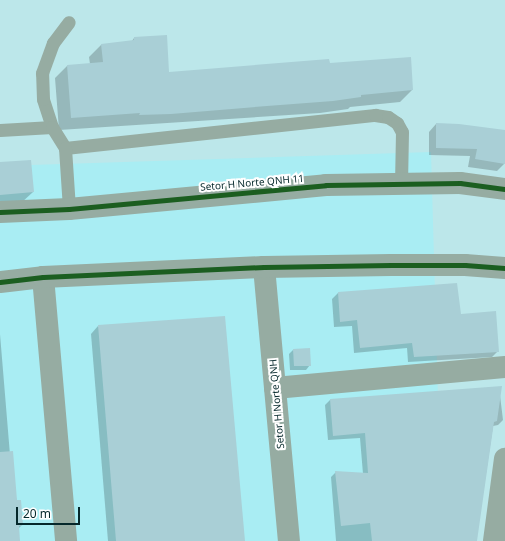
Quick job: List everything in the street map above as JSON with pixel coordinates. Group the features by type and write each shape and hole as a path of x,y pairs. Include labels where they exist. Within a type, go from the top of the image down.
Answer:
{"street":[{"name":"Setor H Norte QNH 11","path":"0,212 69,209 326,185 460,183 505,189"},
{"path":"0,282 43,277 264,268 398,265 505,268"},
{"name":"Setor H Norte QNH","path":"264,268 289,541"},
{"path":"43,277 66,541"},
{"path":"275,388 505,367"},
{"path":"494,541 505,459"}],"lane":[{"path":"69,22 53,43 42,73 43,99 52,127 65,148 69,209"},
{"path":"65,148 375,115 388,117 397,123 402,132 401,183"},
{"path":"0,130 52,127"}],"shaded area":[{"path":"431,152 442,541 0,541 0,166"}],"building":[{"path":"167,35 169,72 329,59 330,63 411,57 413,90 361,95 361,97 333,101 171,114 139,115 140,113 71,118 67,65 103,62 101,44 134,40 134,37"},
{"path":"436,123 459,124 505,130 505,164 475,159 477,149 436,148"},
{"path":"31,160 34,192 0,195 0,162"},
{"path":"457,283 461,314 496,311 499,352 414,357 412,343 360,348 357,320 340,322 338,292"},
{"path":"225,316 245,541 116,541 98,325"},
{"path":"310,348 311,366 294,366 293,349"},
{"path":"502,386 497,421 494,422 477,541 372,541 370,523 341,526 335,471 368,473 365,433 333,436 330,399"},
{"path":"13,451 17,500 21,500 23,525 19,526 20,541 0,541 0,452"}],"cycle path":[{"path":"0,212 69,209 326,185 460,183 505,189"},
{"path":"0,282 43,277 264,267 465,265 505,268"}]}
